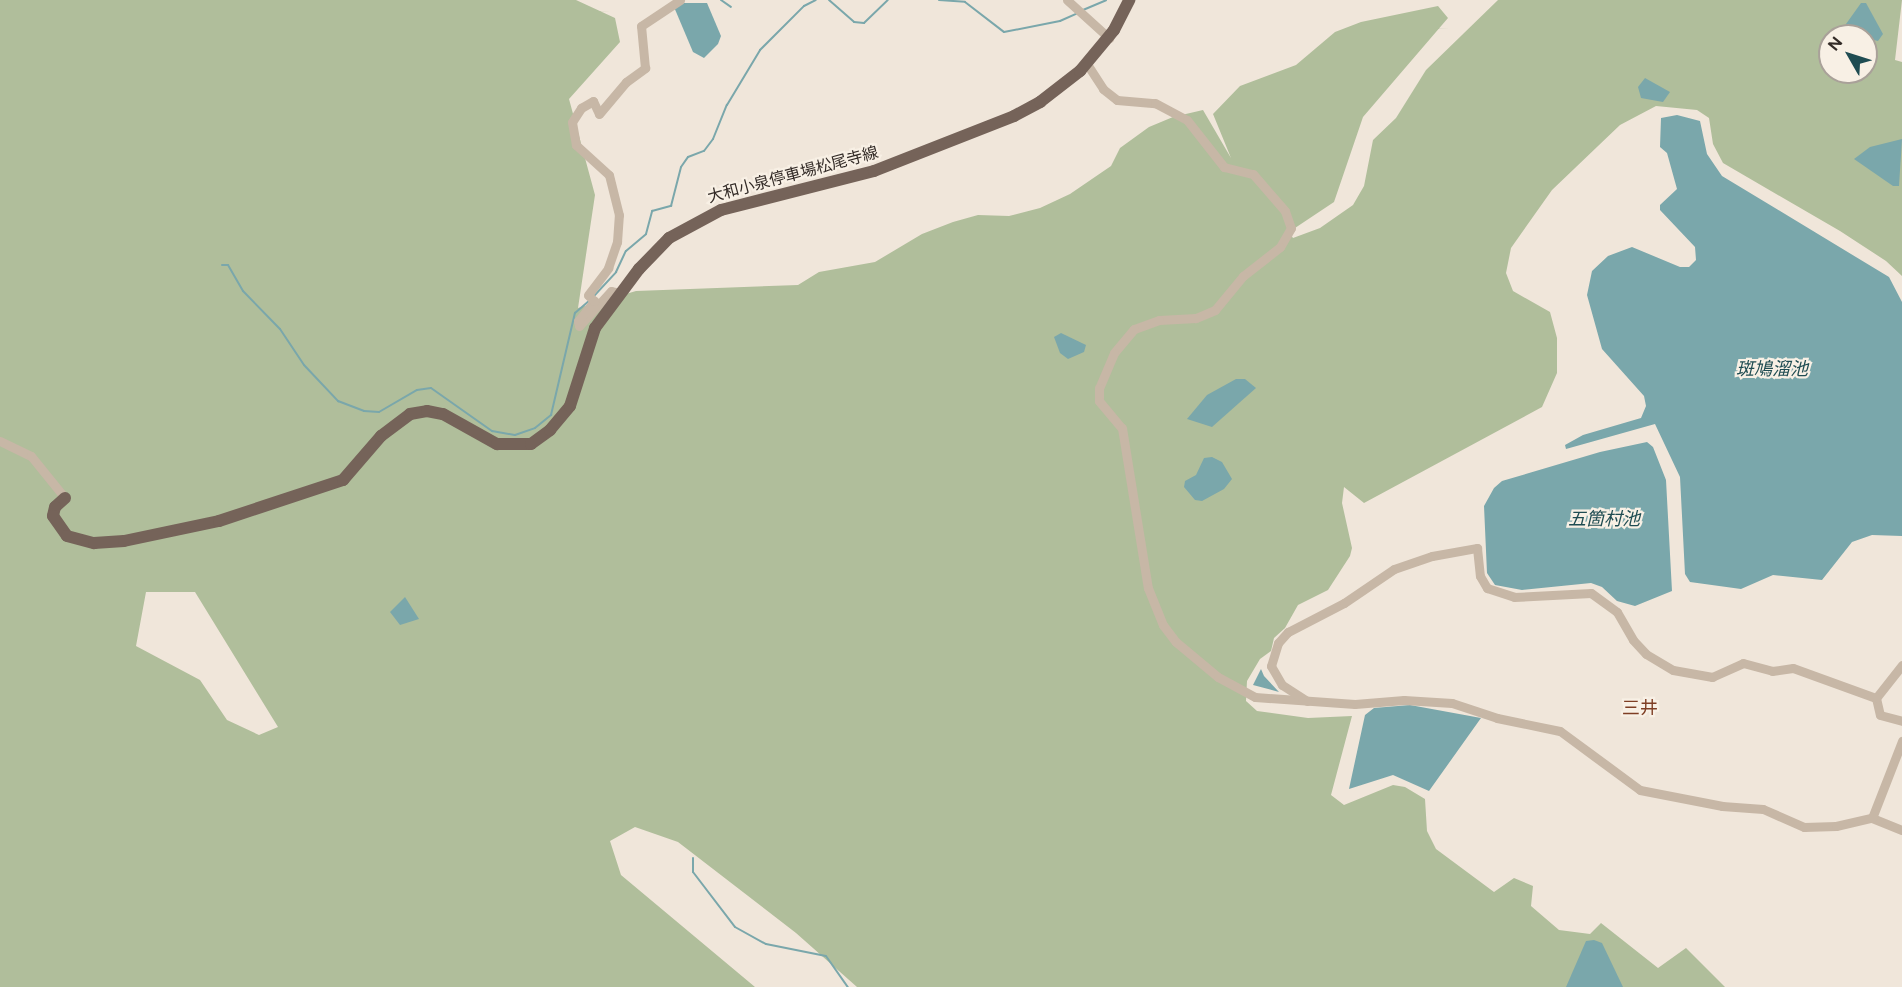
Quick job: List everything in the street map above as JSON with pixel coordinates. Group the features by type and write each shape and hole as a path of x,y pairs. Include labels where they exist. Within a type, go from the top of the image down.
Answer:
{"main road":[{"name":"大和小泉停車場松尾寺線","path":"65,498 55,507 53,516 61,531 80,541 124,541 219,521 319,490 343,480 381,436 410,414 427,411 443,414 497,444 531,444 550,430 570,406 588,343 621,293 660,246 694,222 740,204 913,159 1040,102 1087,64 1108,38 1131,0"}],"street":[{"path":"621,293 611,291 579,326 578,321 608,268 617,242 619,215 609,175 576,145 572,122 581,108 593,101 599,114 626,82 645,68 641,26 680,0"},
{"path":"1067,0 1108,38"},
{"path":"1087,64 1103,89 1117,100 1155,103 1187,120 1224,167 1253,174 1289,220 1291,228 1286,240 1243,276 1215,310 1196,318 1159,320 1134,328 1114,353 1098,395 1122,428 1144,572 1168,633 1218,677 1243,692 1268,700 1430,700 1560,731 1640,790 1722,806 1763,809 1804,827 1836,826 1872,818 1902,830"},
{"path":"0,441 31,456 65,498"},
{"path":"1308,701 1282,685 1271,666 1278,643 1288,632 1344,603 1394,569 1432,556 1477,548 1480,576 1487,588 1514,597 1591,593 1617,612 1633,640 1646,654 1673,670 1712,677 1743,663 1772,671 1794,668 1876,698"},
{"path":"1876,698 1902,665"},
{"path":"1876,698 1880,715 1902,721"},
{"path":"1872,818 1902,741"}],"green space":[{"path":"0,0 576,0 615,18 620,42 569,99 595,195 578,308 636,291 798,285 819,272 875,262 922,234 953,222 978,215 1009,216 1040,208 1070,194 1111,166 1120,148 1149,127 1173,117 1203,110 1231,158 1213,114 1240,86 1296,65 1335,32 1361,22 1438,6 1448,18 1363,117 1334,202 1289,232 1293,238 1320,228 1353,205 1364,186 1373,140 1396,118 1426,70 1498,0 1902,0 1895,60 1902,62 1902,276 1886,261 1840,231 1723,163 1713,144 1709,118 1697,110 1656,106 1620,125 1552,190 1511,248 1506,273 1513,291 1550,312 1557,338 1557,373 1542,407 1364,503 1344,487 1342,503 1352,548 1350,556 1328,590 1298,605 1285,628 1274,638 1271,651 1260,659 1247,681 1246,701 1257,711 1308,718 1352,716 1331,795 1344,805 1393,785 1405,787 1425,799 1427,831 1436,849 1494,892 1514,878 1533,886 1531,906 1559,930 1590,934 1601,923 1658,968 1686,948 1725,987 857,987 796,933 678,842 635,827 610,841 621,875 755,987 0,987","holes":["146,592 195,592 278,727 259,735 227,720 200,680 136,646"]}],"water":[{"path":"684,3 707,3 721,36 718,44 704,58 693,52 674,7"},
{"path":"1861,3 1866,3 1878,24 1846,24"},
{"path":"1878,25 1883,34 1878,41"},
{"path":"1645,78 1670,92 1663,102 1641,98 1638,87"},
{"name":"斑鳩溜池","path":"1677,115 1700,121 1707,154 1722,176 1889,277 1902,302 1902,536 1872,535 1852,542 1822,580 1773,575 1741,589 1690,582 1685,574 1680,477 1655,424 1566,449 1565,445 1583,435 1641,418 1646,406 1644,396 1602,349 1587,295 1592,271 1608,256 1632,247 1680,267 1689,267 1696,260 1695,247 1660,210 1660,205 1677,189 1667,153 1660,147 1661,118"},
{"path":"1902,139 1899,186 1893,186 1854,159 1870,147"},
{"path":"1061,333 1086,345 1084,352 1068,359 1060,353 1054,337"},
{"path":"1236,379 1245,379 1256,388 1212,427 1187,419 1207,395"},
{"name":"五箇村池","path":"1647,442 1653,447 1666,480 1672,591 1635,606 1617,601 1602,587 1591,583 1522,590 1495,585 1487,573 1484,506 1494,488 1502,481 1600,452"},
{"path":"1212,457 1222,462 1232,479 1224,489 1202,501 1195,500 1184,487 1185,481 1196,475 1204,458"},
{"path":"405,597 419,619 400,625 390,612"},
{"path":"1261,669 1264,676 1279,692 1253,685"},
{"path":"1410,705 1481,718 1429,791 1393,775 1349,789 1365,715 1374,708"},
{"path":"1594,940 1602,943 1623,987 1566,987 1586,941"}],"waterway":[{"path":"721,0 731,7"},
{"path":"593,297 616,272 626,251 646,234 652,211 671,206 681,167 688,157 704,151 713,139 727,105 760,50 804,6 816,0"},
{"path":"829,0 854,22 864,23 888,0"},
{"path":"939,0 965,2 1004,32 1060,21 1078,13"},
{"path":"1083,10 1106,0"},
{"path":"222,265 228,265 243,291 280,329 304,365 338,401 364,411 379,412 417,390 431,388 492,431 515,435 535,428 551,415 575,313 589,301"},
{"path":"693,858 693,872 735,927 766,944 826,956 848,987"}],"district":[{"name":"三井","path":"1640,708"}]}
